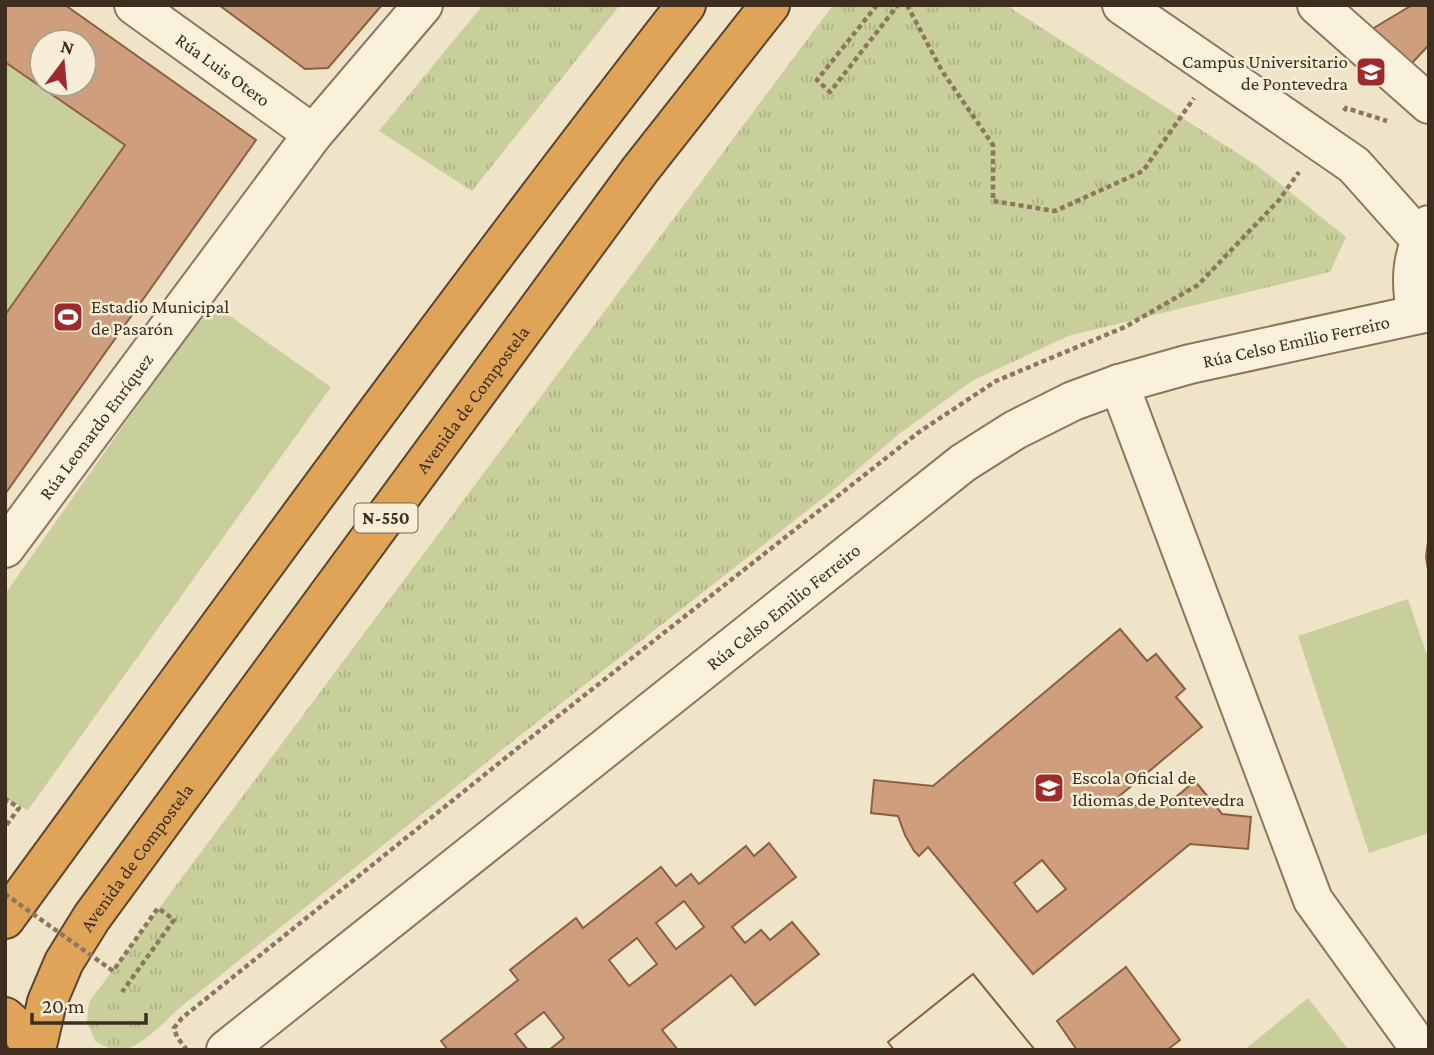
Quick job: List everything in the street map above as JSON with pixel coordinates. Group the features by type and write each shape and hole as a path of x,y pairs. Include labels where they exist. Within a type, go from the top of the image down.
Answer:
{"highway":[{"path":"5,919 355,441 583,136 686,5"},
{"name":"Avenida de Compostela","path":"35,1050 47,1002 64,962 92,917 640,170 770,5"},
{"name":"N-550","path":"5,1017 22,1032 35,1050"}],"street":[{"name":"Rúa Luis Otero","path":"134,5 313,134"},
{"name":"Rúa Leonardo Enríquez","path":"5,548 313,134 423,5"},
{"path":"1122,5 1354,165 1424,232"},
{"path":"1317,5 1429,104"},
{"name":"Rúa Celso Emilio Ferreiro","path":"226,1050 962,463 1015,430 1073,401 1119,384 1190,364 1423,313 1412,291 1412,268 1424,232"},
{"path":"1119,384 1313,900 1421,1050"}],"path":[{"path":"877,5 817,80 830,92 898,5"},
{"path":"906,5 942,71 993,145 993,201 1055,211 1143,171 1215,69"},
{"path":"5,803 7,800 19,808 5,827"},
{"path":"5,894 113,971 158,908 174,920 122,992"}],"green space":[{"name":"Estadio Municipal de Pasarón","path":"5,5 65,5 98,28 28,28 28,98 98,98 98,28 256,140 5,494"},
{"path":"483,5 620,5 472,191 379,131"},
{"path":"833,5 1006,5 1259,167 1346,237 1330,272 1068,336 972,381 899,434 831,492 522,734 177,1010 149,1036 124,1050 113,1049 95,1041 87,1021 89,1002"},
{"path":"210,302 331,387 28,810 8,800 5,802 5,594"},
{"path":"1408,599 1429,661 1429,833 1369,853 1298,636"},
{"path":"1308,998 1349,1050 1244,1050"}],"building":[{"name":"Estadio Municipal de Pasarón","path":"5,5 65,5 98,28 28,28 28,78 5,62"},
{"path":"219,5 382,5 328,68 305,69"},
{"path":"1337,5 1429,5 1429,45 1408,67"},
{"path":"1347,5 1412,5 1367,32"},
{"name":"Estadio Municipal de Pasarón","path":"98,28 256,140 5,494 5,315 125,145 57,98 98,98"},
{"path":"1429,534 1429,575 1426,557"},
{"path":"1120,629 1147,661 1156,654 1185,689 1176,697 1202,727 1111,803 1163,808 1195,781 1222,814 1251,817 1248,849 1190,844 1033,974 928,847 919,856 914,851 898,816 871,813 874,780 933,786","holes":["1042,860 1066,889 1037,912 1014,883"]},
{"path":"769,843 796,877 732,927 745,943 761,930 770,940 792,922 819,954 755,1005 731,975 662,1030 678,1050 549,1050 564,1038 544,1012 515,1034 528,1050 448,1050 441,1041 518,980 510,970 576,918 583,928 661,867 676,886 691,874 699,884 746,846 754,856","holes":["684,901 704,927 676,949 656,923","637,938 657,964 629,986 609,960"]},
{"path":"1126,967 1180,1040 1167,1050 1077,1050 1057,1021"},
{"path":"973,974 1035,1050 894,1050 888,1042"},
{"path":"973,974 1035,1050 894,1050 888,1042"}],"place":[{"name":"Campus Universitario de Pontevedra","path":"1371,72"},
{"name":"Estadio Municipal de Pasarón","path":"68,317"},
{"name":"Escola Oficial de Idiomas de Pontevedra","path":"1049,788"}]}
